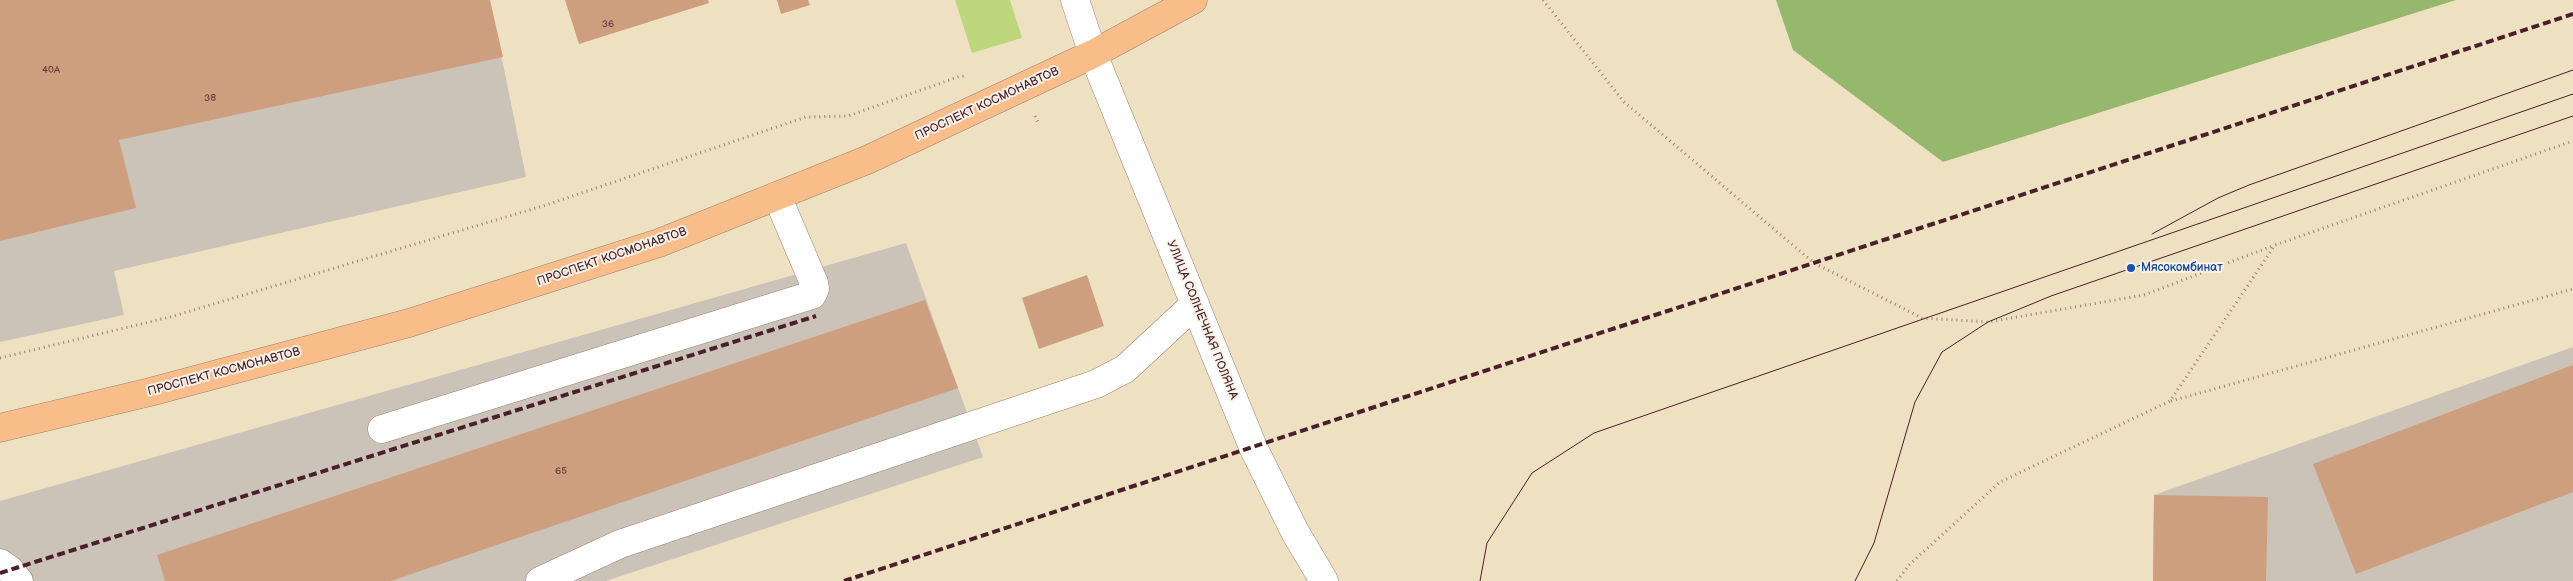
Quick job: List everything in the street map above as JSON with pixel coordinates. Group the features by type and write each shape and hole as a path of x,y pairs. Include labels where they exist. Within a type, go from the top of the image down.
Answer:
{"main road":[{"name":"ПРОСПЕКТ КОСМОНАВТОВ","path":"0,428 150,392 409,323 659,242 866,160 1093,54 1193,0"}],"street":[{"name":"УЛИЦА СОЛНЕЧНАЯ ПОЛЯНА","path":"1075,0 1093,54 1253,447 1295,532 1324,581"},
{"path":"382,429 812,295 815,289 814,283 777,196"},
{"path":"540,581 620,544 1096,384 1125,369 1195,304"},
{"path":"0,563 20,581"}],"path":[{"path":"1543,0 1624,102 1814,263 1922,318 1988,322 2144,295 2275,245 2573,141"},
{"path":"0,358 180,314 544,206 806,117 848,116 958,76 968,76"},
{"path":"1022,88 1039,124"},
{"path":"2170,401 2275,245"},
{"path":"1897,581 1909,566 2000,482 2170,401 2573,289"}],"shaded area":[{"path":"0,0 490,0 526,177 114,271 124,315 0,342"},
{"path":"906,243 983,457 606,581 0,581 0,501"},
{"path":"2573,347 2573,581 2153,581 2154,495"}],"green space":[{"path":"955,0 1010,0 1022,38 972,53"},
{"path":"1776,0 2456,0 1943,162 1793,50"}],"building":[{"path":"0,0 490,0 503,57 119,140 136,208 0,241"},
{"path":"565,0 708,0 709,3 579,44"},
{"path":"777,0 808,0 810,5 781,14"},
{"path":"1087,275 1104,326 1039,349 1022,298"},
{"path":"925,300 958,388 391,581 165,581 157,555"},
{"path":"2573,365 2573,492 2356,574 2313,464"},
{"path":"2154,495 2268,497 2266,581 2153,581"}],"tram line":[{"path":"2152,234 2218,198 2249,185 2573,70"},
{"path":"1480,581 1487,543 1532,473 1594,433 2573,94"},
{"path":"1855,581 1874,543 1915,402 1942,352 1988,322 2051,296 2573,116"}],"railway":[{"path":"844,581 2573,14"},
{"path":"0,573 816,316"}],"place":[{"name":"Мясокомбинат","path":"2131,268"}]}
